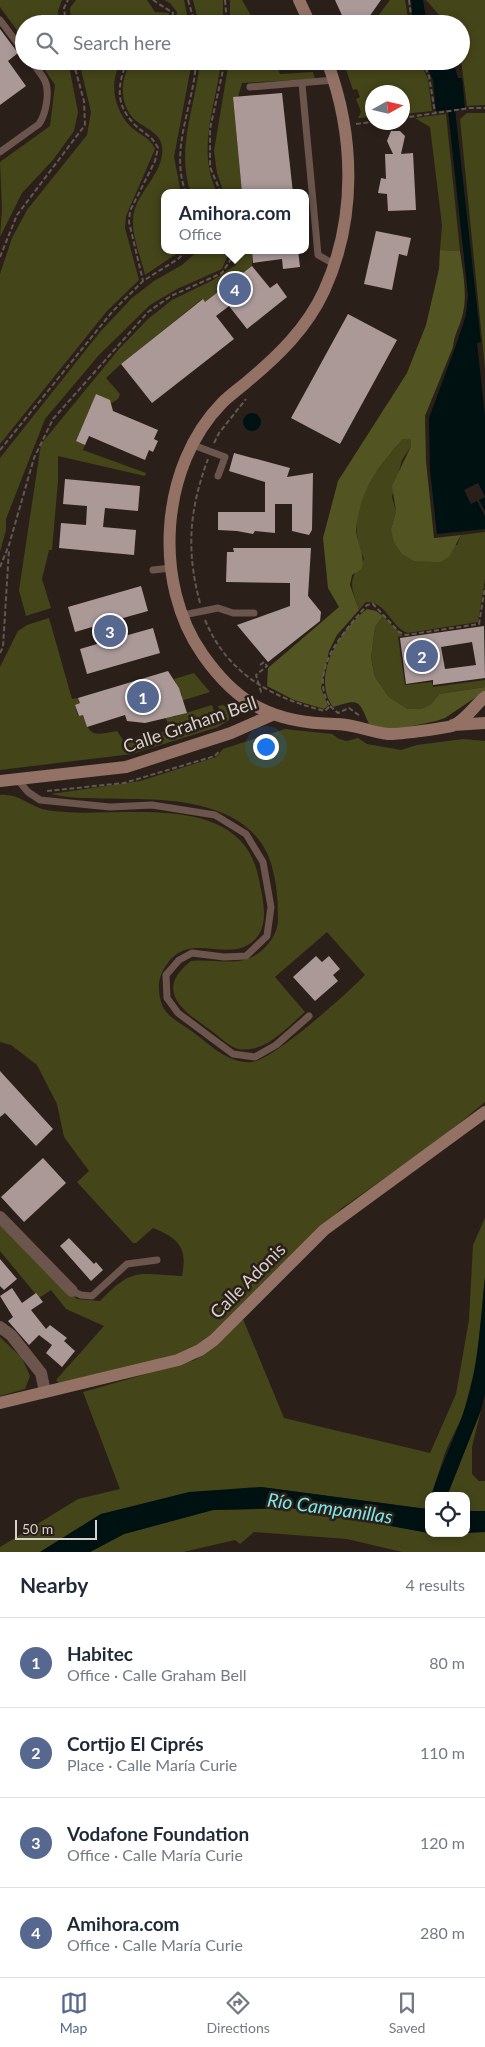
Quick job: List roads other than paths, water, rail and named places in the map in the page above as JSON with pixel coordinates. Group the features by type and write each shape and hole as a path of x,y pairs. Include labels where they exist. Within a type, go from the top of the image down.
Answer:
{"street":[{"path":"299,0 306,15"},
{"path":"330,70 342,106 349,168 346,216 334,264 323,292 309,318 286,347 222,403 202,428 193,444 177,484 169,541 171,568 183,615 201,652 222,681 250,704 272,715 312,723 347,724 390,735 453,725 485,723"},
{"path":"453,725 485,697"},
{"name":"Calle Graham Bell","path":"0,781 126,767 231,733 272,715"},
{"name":"Calle Adonis","path":"0,1403 178,1360 200,1350 214,1340 324,1230 485,1112"},
{"path":"0,1217 72,1291"},
{"path":"0,1327 11,1335 41,1373 45,1392"}],"lane":[{"path":"0,20 15,40"},
{"path":"0,152 39,124 44,118 47,92 45,82 36,70"},
{"path":"250,87 334,80"},
{"path":"302,84 318,256 334,264"},
{"path":"193,444 225,458 218,476"},
{"path":"153,570 171,568"},
{"path":"183,615 218,608 232,613 254,613"},
{"path":"17,779 28,792 40,800 110,807 152,805 215,815 246,834 263,862 271,907 267,936 246,956 224,957 192,953 179,960 166,975 167,998 178,1013 233,1054 255,1057 276,1045 309,1016"},
{"path":"72,1291 81,1295 92,1296 127,1264 157,1260"}],"water":[{"path":"411,0 423,0 426,15 412,15"},
{"path":"428,70 456,70 458,78 462,78 465,108 455,109 481,342 477,343 485,416 485,497 478,483 464,490 471,504 477,501 485,516 485,529 437,534 430,470 429,418 466,315 468,295 448,110 436,111 433,80"},
{"path":"252,413 258,416 261,422 258,428 252,431 246,428 243,422 246,416"},
{"path":"485,497 485,511 479,500"},
{"path":"485,1277 485,1394 481,1410 449,1492 432,1492 462,1418 470,1391 478,1349"},
{"name":"Río Campanillas","path":"261,1487 425,1509 425,1532 292,1508 213,1510 124,1534 90,1552 40,1552 101,1514 189,1492"},
{"path":"470,1511 485,1511 485,1532 470,1533"}],"place":[{"name":"Amihora.com","path":"235,289"},
{"name":"Vodafone Foundation","path":"110,631"},
{"name":"Cortijo El Ciprés","path":"422,656"},
{"name":"Habitec","path":"143,697"}]}
